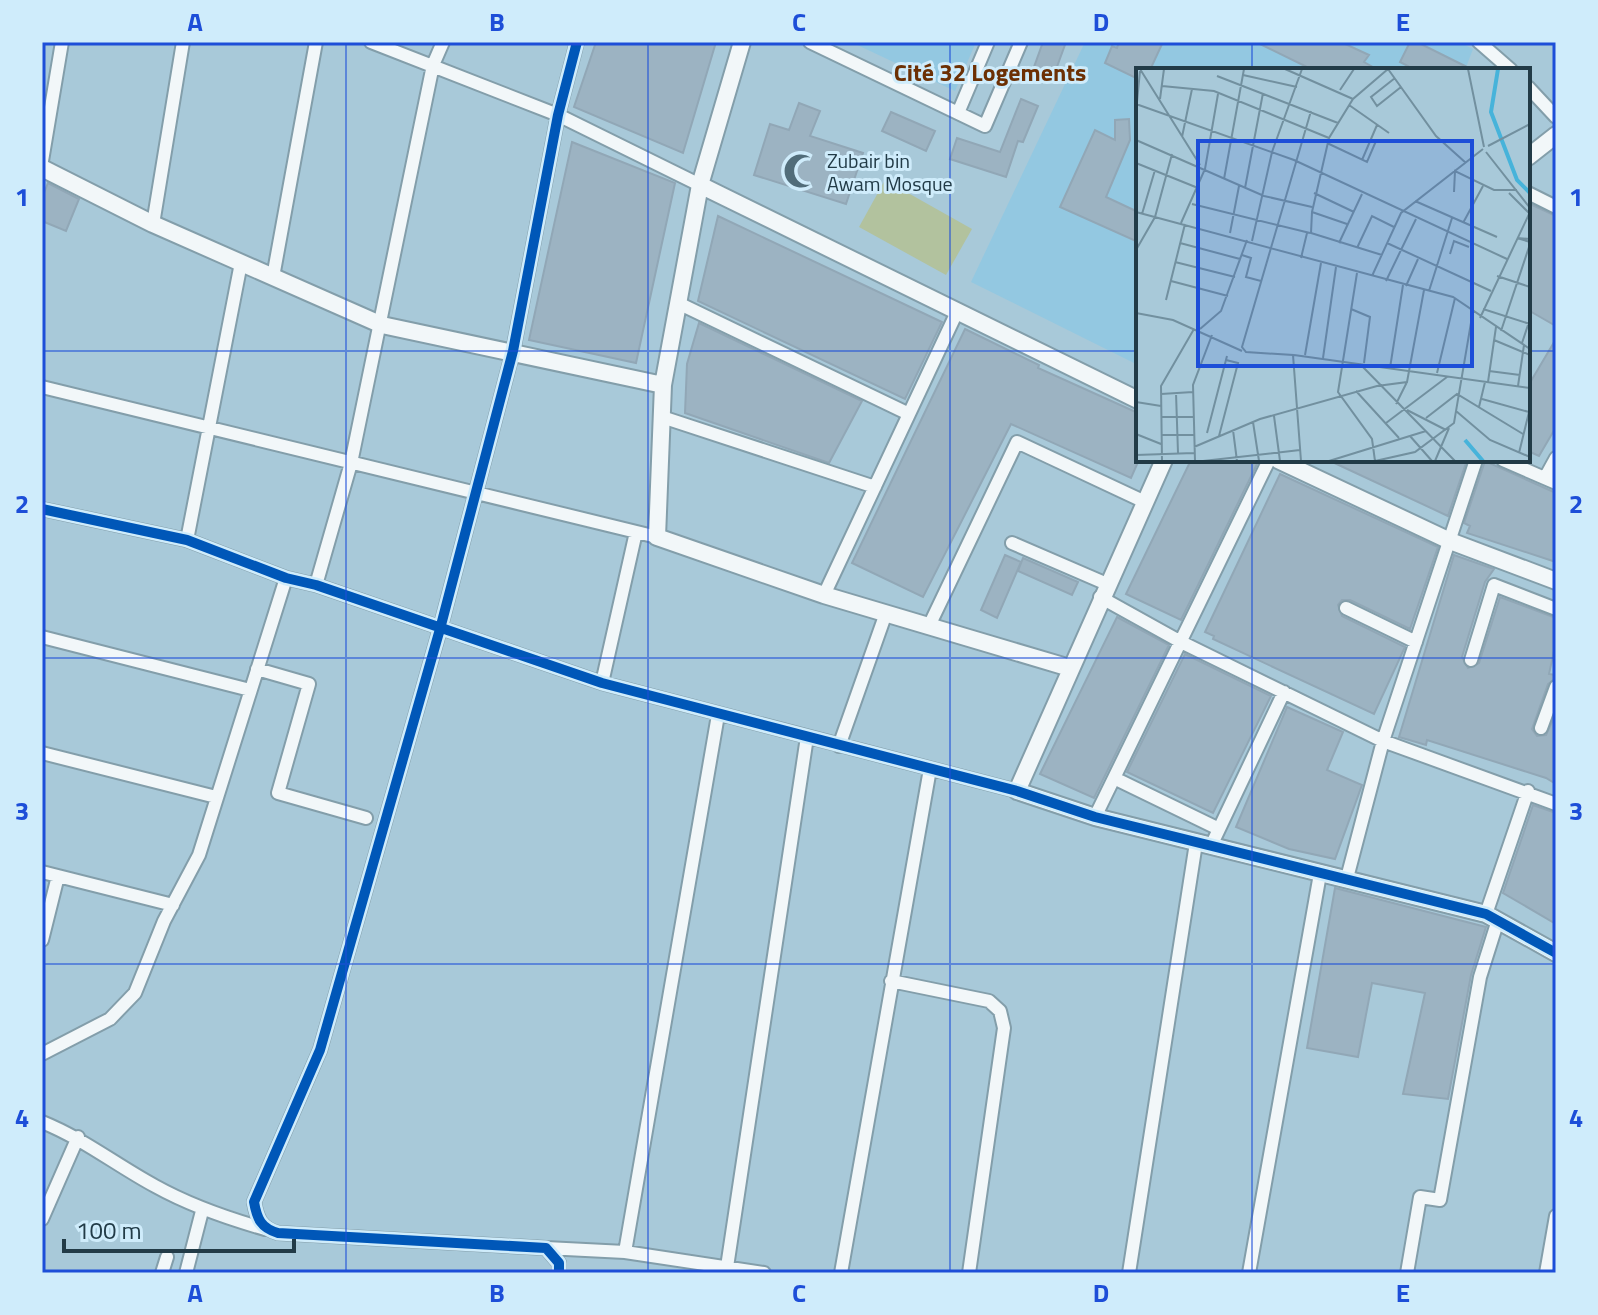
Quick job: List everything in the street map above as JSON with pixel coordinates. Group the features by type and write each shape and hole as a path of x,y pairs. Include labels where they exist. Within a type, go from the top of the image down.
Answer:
{"street":[{"path":"42,161 62,42"},
{"path":"153,224 183,42"},
{"path":"273,277 316,42"},
{"path":"371,42 558,115 956,314 1136,399"},
{"path":"316,585 351,463 382,325 433,65 443,42"},
{"path":"267,1230 256,1218 254,1202 320,1050 440,629 513,351 558,115 577,42"},
{"path":"657,537 663,385 700,185 742,42"},
{"path":"810,42 985,126 1021,42"},
{"path":"958,113 988,42"},
{"path":"1479,42 1509,68"},
{"path":"1530,89 1556,117"},
{"path":"1530,155 1556,135"},
{"path":"42,168 153,224 382,325 663,385"},
{"path":"1530,194 1556,207"},
{"path":"187,540 241,263"},
{"path":"678,303 909,414"},
{"path":"824,595 956,314"},
{"path":"42,387 657,537 824,595 1070,668"},
{"path":"662,417 875,487"},
{"path":"929,626 1017,442 1145,502"},
{"path":"1508,462 1550,480 1556,458"},
{"path":"1017,791 1103,591 1163,462"},
{"path":"1095,817 1268,462"},
{"path":"1282,462 1450,541 1556,581"},
{"path":"1347,878 1383,741 1475,462"},
{"path":"42,509 187,540 286,578 316,585 602,683 1017,791 1095,817 1320,874 1347,878 1492,917 1556,953"},
{"path":"602,683 636,532"},
{"path":"1012,543 1103,591 1181,642 1383,741 1528,791 1556,804"},
{"path":"42,1054 124,1008 135,993 173,905 199,855 286,578"},
{"path":"1471,660 1494,585 1556,609"},
{"path":"1346,608 1416,642"},
{"path":"839,746 886,613"},
{"path":"42,637 250,690"},
{"path":"257,669 309,684 278,793 366,818"},
{"path":"1541,728 1556,687"},
{"path":"1129,1273 1204,845 1219,829 1284,692"},
{"path":"625,1252 718,715"},
{"path":"727,1267 807,737"},
{"path":"42,753 216,797"},
{"path":"841,1273 930,769"},
{"path":"1114,778 1219,829"},
{"path":"1407,1273 1420,1197 1440,1200 1492,917 1528,791"},
{"path":"42,872 173,905"},
{"path":"1249,1273 1320,874"},
{"path":"42,940 58,876"},
{"path":"891,981 989,1001 1000,1011 1004,1028 969,1273"},
{"path":"42,1122 78,1137 153,1185 202,1211 267,1230 625,1252 764,1273"},
{"path":"42,1219 78,1137"},
{"path":"186,1273 202,1211"},
{"path":"1546,1273 1556,1216"},
{"path":"546,1248 559,1263 559,1273"},
{"path":"162,1273 167,1257"}],"shaded area":[{"path":"851,42 976,42 955,91"},
{"path":"1085,42 1459,42 1473,49 1466,68 1136,68 1136,364 971,282"}],"green space":[{"path":"885,180 972,229 946,275 859,227"}],"building":[{"path":"596,42 716,42 683,153 574,107"},
{"path":"1043,42 1066,42 1054,75 1034,67"},
{"path":"1119,42 1163,42 1151,68 1136,68 1136,78 1105,63 1112,46 1117,48"},
{"path":"1256,42 1341,42 1369,55 1364,62 1374,68 1309,68"},
{"path":"1410,42 1417,42 1469,68 1406,68 1408,66 1400,62"},
{"path":"1021,99 1038,106 1023,142 1018,141 1006,177 950,159 957,138 1000,152"},
{"path":"799,103 820,111 810,136 863,153 846,204 754,175 770,124 789,130"},
{"path":"891,112 935,131 926,151 882,131"},
{"path":"1129,119 1130,140 1106,197 1136,211 1136,241 1060,207 1095,130 1115,140 1115,120"},
{"path":"572,142 675,183 636,363 529,340"},
{"path":"48,183 79,199 66,231 42,221 42,198"},
{"path":"1530,204 1556,216 1556,326 1530,311"},
{"path":"718,216 942,322 905,399 698,301"},
{"path":"699,323 862,401 829,463 685,413 687,364"},
{"path":"965,329 1039,365 1038,368 1136,412 1138,462 1131,478 1011,424 923,597 852,563"},
{"path":"1556,339 1556,427 1539,456 1530,452 1530,383"},
{"path":"1190,462 1258,462 1181,620 1126,594"},
{"path":"1332,462 1466,462 1448,516"},
{"path":"1487,462 1556,493 1556,562 1467,533 1470,526 1464,523"},
{"path":"1280,474 1438,547 1410,629 1350,600 1342,600 1338,605 1342,616 1405,647 1374,714 1213,639 1214,636 1205,632"},
{"path":"1005,555 1021,562 997,618 981,610"},
{"path":"1454,555 1494,569 1485,582 1462,657 1468,668 1479,663 1500,597 1556,618 1556,642 1549,674 1556,675 1556,678 1548,684 1532,729 1537,736 1546,735 1556,713 1556,784 1546,778 1427,740 1426,745 1399,737"},
{"path":"1023,558 1078,582 1072,595 1018,571"},
{"path":"1117,617 1169,645 1094,798 1040,774"},
{"path":"1185,654 1271,696 1213,813 1127,772"},
{"path":"1287,707 1343,732 1327,770 1362,785 1335,859 1289,849 1236,827"},
{"path":"1533,805 1556,813 1556,924 1503,893"},
{"path":"1335,888 1486,927 1471,975 1448,1099 1403,1094 1425,993 1372,983 1358,1057 1307,1048"}],"cycle path":[{"path":"559,1273 559,1263 546,1248 278,1233 261,1222 254,1202 320,1050 440,629 513,351 558,115 577,42"},
{"path":"42,509 187,540 286,578 316,585 602,683 1017,791 1095,817 1486,914 1556,953"}],"place":[{"name":"Zubair bin Awam Mosque","path":"801,171"}],"district":[{"name":"Cité 32 Logements","path":"990,72"}]}
